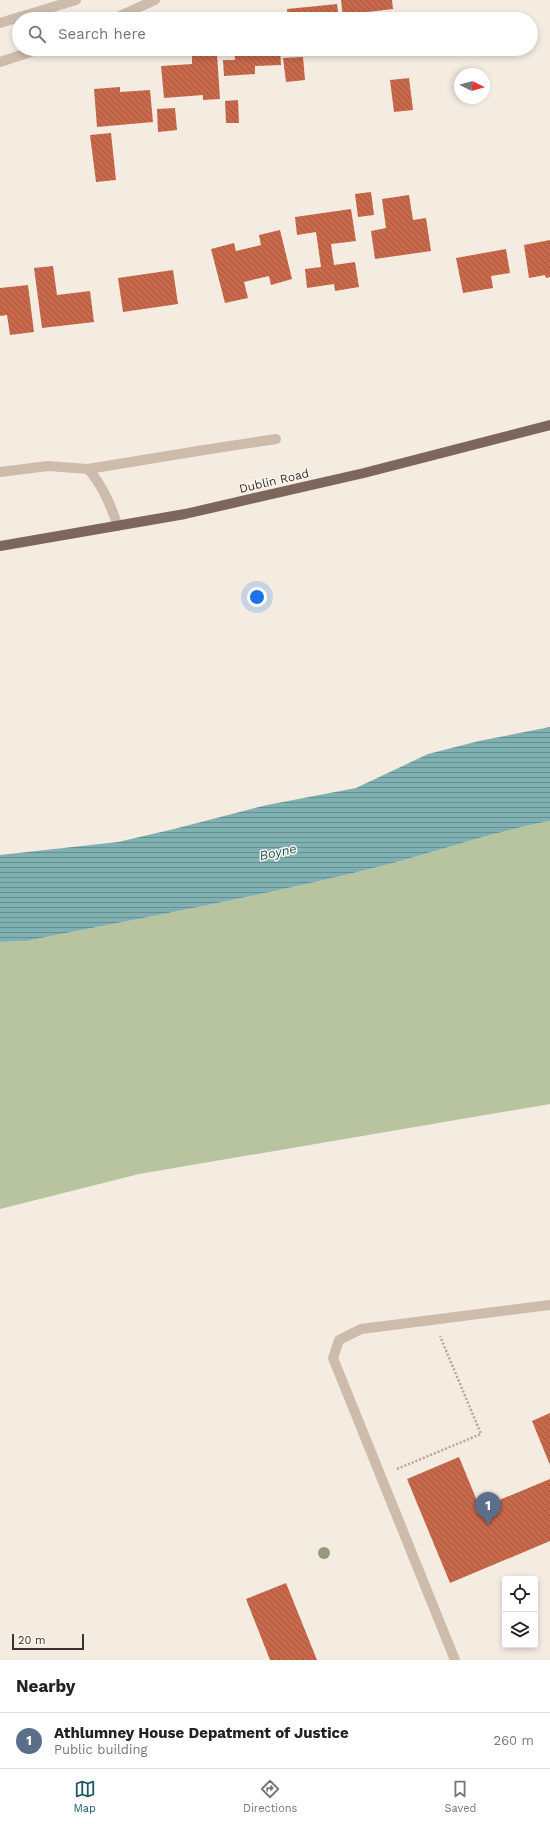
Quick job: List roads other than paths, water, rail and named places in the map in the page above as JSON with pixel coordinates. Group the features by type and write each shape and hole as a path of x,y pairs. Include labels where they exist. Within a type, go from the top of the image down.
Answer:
{"main road":[{"name":"Dublin Road","path":"0,546 185,514 364,474 550,425"}],"street":[{"path":"36,12 76,0"},
{"path":"128,12 155,0"},
{"path":"0,23 12,19"},
{"path":"0,62 18,56"},
{"path":"0,472 48,466 88,470 276,439"},
{"path":"88,470 98,481 108,498 118,526"},
{"path":"455,1660 333,1358 339,1340 362,1329 550,1305"}],"water":[{"name":"Boyne","path":"550,727 550,821 485,836 378,867 291,888 26,941 0,942 0,855 118,842 267,805 356,788 428,754 479,741"}],"place":[{"name":"Athlumney House Depatment of Justice","path":"488,1525"}]}
